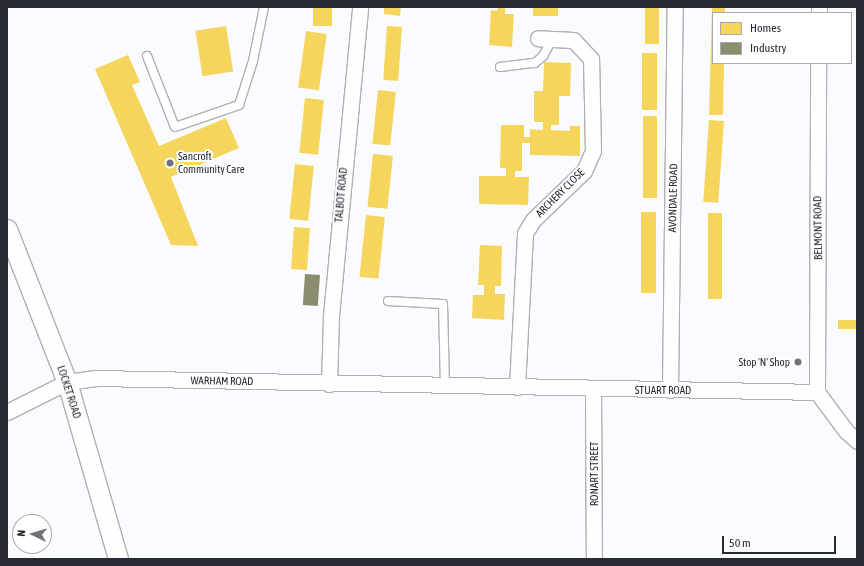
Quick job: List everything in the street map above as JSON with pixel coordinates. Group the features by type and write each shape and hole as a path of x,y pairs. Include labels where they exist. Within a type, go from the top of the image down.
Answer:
{"street":[{"name":"TALBOT ROAD","path":"329,384 331,316 360,7"},
{"name":"AVONDALE ROAD","path":"670,390 676,7"},
{"name":"ARCHERY CLOSE","path":"517,387 525,233 532,220 584,171 593,151 591,58 573,40 538,38"},
{"name":"BELMONT ROAD","path":"817,392 818,64"},
{"name":"LOCKET ROAD","path":"7,229 67,382 118,559"},
{"name":"WARHAM ROAD","path":"7,412 67,382 96,378 445,387"},
{"name":"STUART ROAD","path":"445,387 817,392"},
{"name":"RONART STREET","path":"593,389 594,559"},
{"path":"817,392 846,431 857,441"}],"lane":[{"path":"147,56 175,127 239,105 253,61 264,7"},
{"path":"500,67 535,64 543,56 553,38"},
{"path":"388,301 443,304 445,387"}],"building: Homes":[{"path":"313,7 332,7 332,26 313,26"},
{"path":"384,7 401,7 400,16 384,14"},
{"path":"498,7 505,7 505,14 514,14 512,47 489,45 491,10 497,11"},
{"path":"533,7 558,7 558,16 533,16"},
{"path":"645,7 659,7 659,44 645,44"},
{"path":"712,7 725,7 725,12 712,12 712,64 724,64 723,115 709,115"},
{"path":"226,26 233,71 203,76 195,31"},
{"path":"387,26 402,27 398,81 383,80"},
{"path":"306,31 327,34 319,90 298,87"},
{"path":"642,53 657,53 657,110 642,110"},
{"name":"Sancroft Community Care","path":"128,55 140,82 132,85 159,146 226,118 239,148 171,177 198,246 171,245 95,69"},
{"path":"544,62 571,63 570,96 559,96 559,125 551,125 551,130 570,131 570,126 580,126 580,156 530,155 530,143 522,143 522,171 515,171 515,177 529,177 528,205 479,204 479,176 506,176 506,168 500,168 501,125 524,125 524,137 530,137 530,129 543,130 543,122 534,122 534,91 543,91"},
{"path":"378,90 396,92 390,146 372,144"},
{"path":"305,98 324,100 318,155 299,153"},
{"path":"643,116 657,116 657,198 643,198"},
{"path":"709,120 724,121 718,203 703,202"},
{"path":"373,154 393,156 387,209 367,207"},
{"path":"295,164 314,166 308,221 289,219"},
{"path":"641,212 656,212 656,293 641,293"},
{"path":"708,213 722,213 722,299 708,299"},
{"path":"366,215 385,217 378,279 360,277"},
{"path":"294,227 310,228 307,270 291,269"},
{"path":"480,245 502,246 501,286 495,286 495,294 505,294 504,320 472,318 473,295 484,295 484,285 478,285"},
{"path":"838,320 857,320 857,329 838,329"}],"building: Industry":[{"path":"305,274 320,275 318,306 303,305"}],"place":[{"name":"Sancroft Community Care","path":"170,163"},
{"name":"Stop 'N' Shop","path":"798,362"}]}
